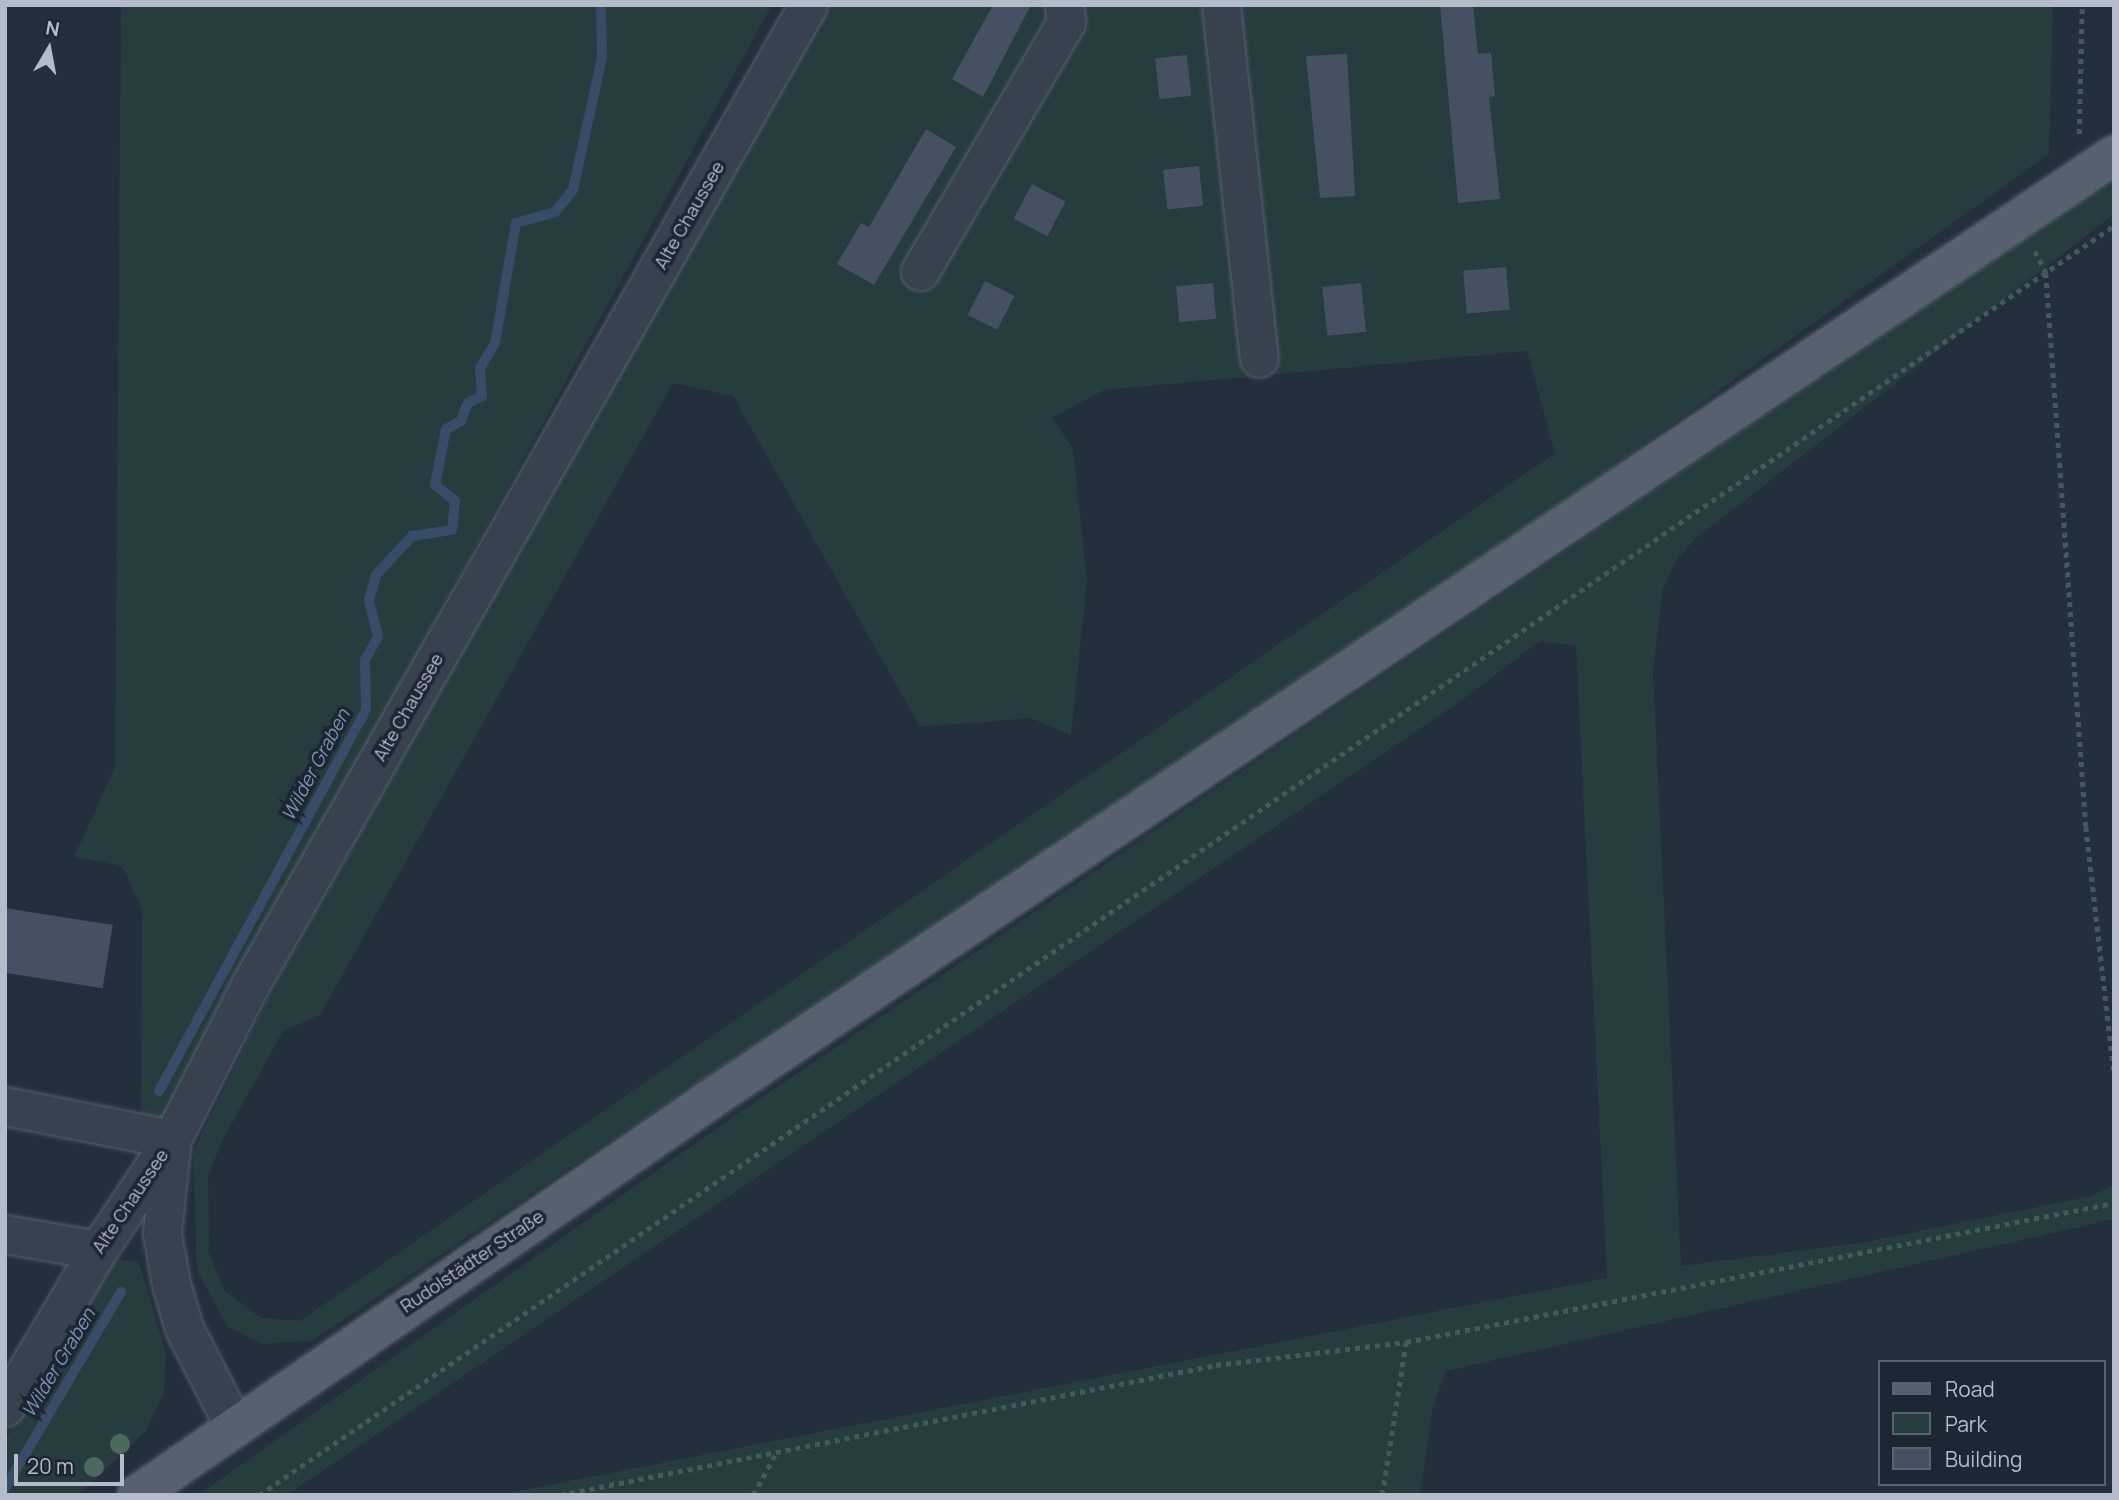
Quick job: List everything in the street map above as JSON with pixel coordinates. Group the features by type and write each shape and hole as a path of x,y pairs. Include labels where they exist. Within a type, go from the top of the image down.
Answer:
{"main road":[{"name":"Rudolstädter Straße","path":"137,1495 233,1424 711,1099 2114,155"}],"street":[{"name":"Alte Chaussee","path":"5,1407 98,1250 172,1139 250,985 808,5"},
{"path":"920,271 1066,22 1064,5"},
{"path":"1221,5 1259,358"},
{"path":"5,1106 172,1139 162,1233 171,1284 184,1328 233,1424"},
{"path":"5,1234 98,1250"}],"path":[{"path":"2078,181 2082,5"},
{"path":"2019,219 2046,273 2085,827 2114,1070"},
{"path":"259,1495 2114,226"},
{"path":"560,1495 776,1455 1216,1364 1406,1342 2114,1203"},
{"path":"1382,1495 1406,1342"},
{"path":"753,1495 776,1455"}],"green space":[{"path":"121,5 772,5 163,1117 141,1126 142,909 122,866 74,857 115,767"},
{"path":"825,5 2053,5 2049,154 1574,495 312,1341 262,1344 227,1326 197,1270 193,1152 271,992","holes":["1527,351 1555,453 300,1321 261,1318 225,1291 209,1252 208,1177 221,1143 283,1031 320,1015 673,383 733,396 920,727 1031,718 1071,736 1087,580 1073,448 1052,418 1104,390"]},
{"path":"2114,178 2114,214 1696,538 1676,560 1663,589 1653,672 1681,1266 1861,1243 2092,1196 2114,1184 2114,1219 1446,1371 1433,1406 1420,1495 498,1495 1607,1278 1576,646 1540,641 1458,703 287,1495 198,1495 727,1121"},
{"path":"119,1260 139,1262 166,1353 164,1393 146,1431 78,1495 5,1495 5,1440 104,1273"}],"building":[{"path":"993,5 1031,5 983,97 952,79"},
{"path":"1440,5 1473,5 1478,54 1491,53 1495,96 1489,97 1500,199 1458,203"},
{"path":"1347,54 1355,196 1320,198 1306,56"},
{"path":"1187,55 1191,96 1159,99 1155,58"},
{"path":"926,129 956,147 874,285 837,264 861,223 869,227"},
{"path":"1199,166 1203,206 1167,210 1163,170"},
{"path":"1032,184 1066,202 1047,236 1014,218"},
{"path":"1506,267 1510,310 1467,314 1463,271"},
{"path":"985,281 1014,296 997,330 968,315"},
{"path":"1213,283 1216,319 1179,322 1176,286"},
{"path":"1361,283 1366,332 1327,336 1322,287"},
{"path":"5,908 113,925 103,988 5,973"}],"waterway":[{"name":"Wilder Graben","path":"159,1091 366,709 365,660 378,637 369,600 376,575 412,536 452,530 455,501 435,485 446,429 461,421 468,403 482,396 480,368 495,343 516,223 555,212 573,190 602,57 601,5"},
{"name":"Wilder Graben","path":"5,1488 121,1292"}]}
